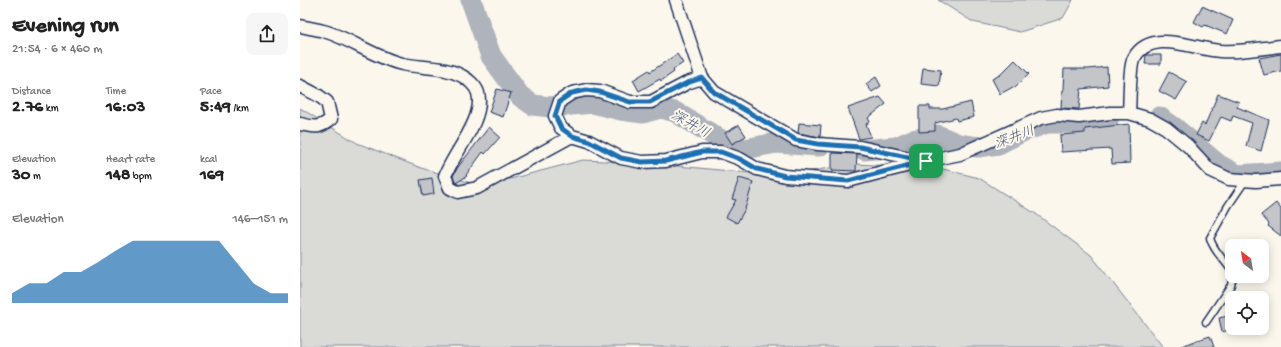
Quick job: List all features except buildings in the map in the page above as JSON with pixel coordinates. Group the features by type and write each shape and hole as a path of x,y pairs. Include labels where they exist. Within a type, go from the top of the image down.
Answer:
{"street":[{"path":"676,0 702,78 714,92 796,140 818,144 860,147 926,161"},
{"path":"300,26 328,32 365,50 402,64 445,70 461,75 471,81 478,92 479,108 469,131 451,162 445,176 450,188 458,192 477,188 572,136"},
{"path":"1129,113 1133,60 1140,50 1153,42 1183,44 1219,51 1240,51 1281,46"},
{"path":"702,78 687,83 650,102 630,102 600,92 586,90 572,93 560,101 555,116 561,128 572,136 589,141 621,158 642,162 666,161 702,152 721,152 740,159 757,169 785,176 848,181 960,154 1041,118 1057,115 1079,117 1110,113 1129,113 1150,119 1166,128 1188,146 1210,170 1229,179 1256,181 1281,179"},
{"path":"300,86 327,102 331,119 323,126 314,127 300,124"}],"lane":[{"path":"1225,263 1220,258 1210,238 1244,180"},
{"path":"1206,322 1231,283"}],"shaded area":[{"path":"938,0 1073,0 1063,18 1020,32 973,22"},
{"path":"300,108 357,143 421,168 475,184 510,179 583,160 646,163 782,176 853,164 939,168 979,178 1036,214 1091,255 1163,347 300,347"}],"waterway":[{"name":"深井川","path":"471,0 491,56 520,96 533,105 550,107 593,103 621,110 643,113 661,108 675,112 723,141 745,149 776,143 819,146"},
{"name":"深井川","path":"1159,117 1175,128 1219,165 1238,175 1281,172"},
{"name":"深井川","path":"864,150 896,147 912,140 937,135 958,144 978,147 998,144 1024,131 1047,123 1108,121"}],"route":[{"path":"702,78 714,92 796,140 818,144 860,147 926,161 848,181 785,176 757,169 740,159 721,152 702,152 666,161 642,162 621,158 589,141 572,136 561,128 555,116 560,101 572,93 586,90 600,92 630,102 650,102 687,83 702,78"}]}
